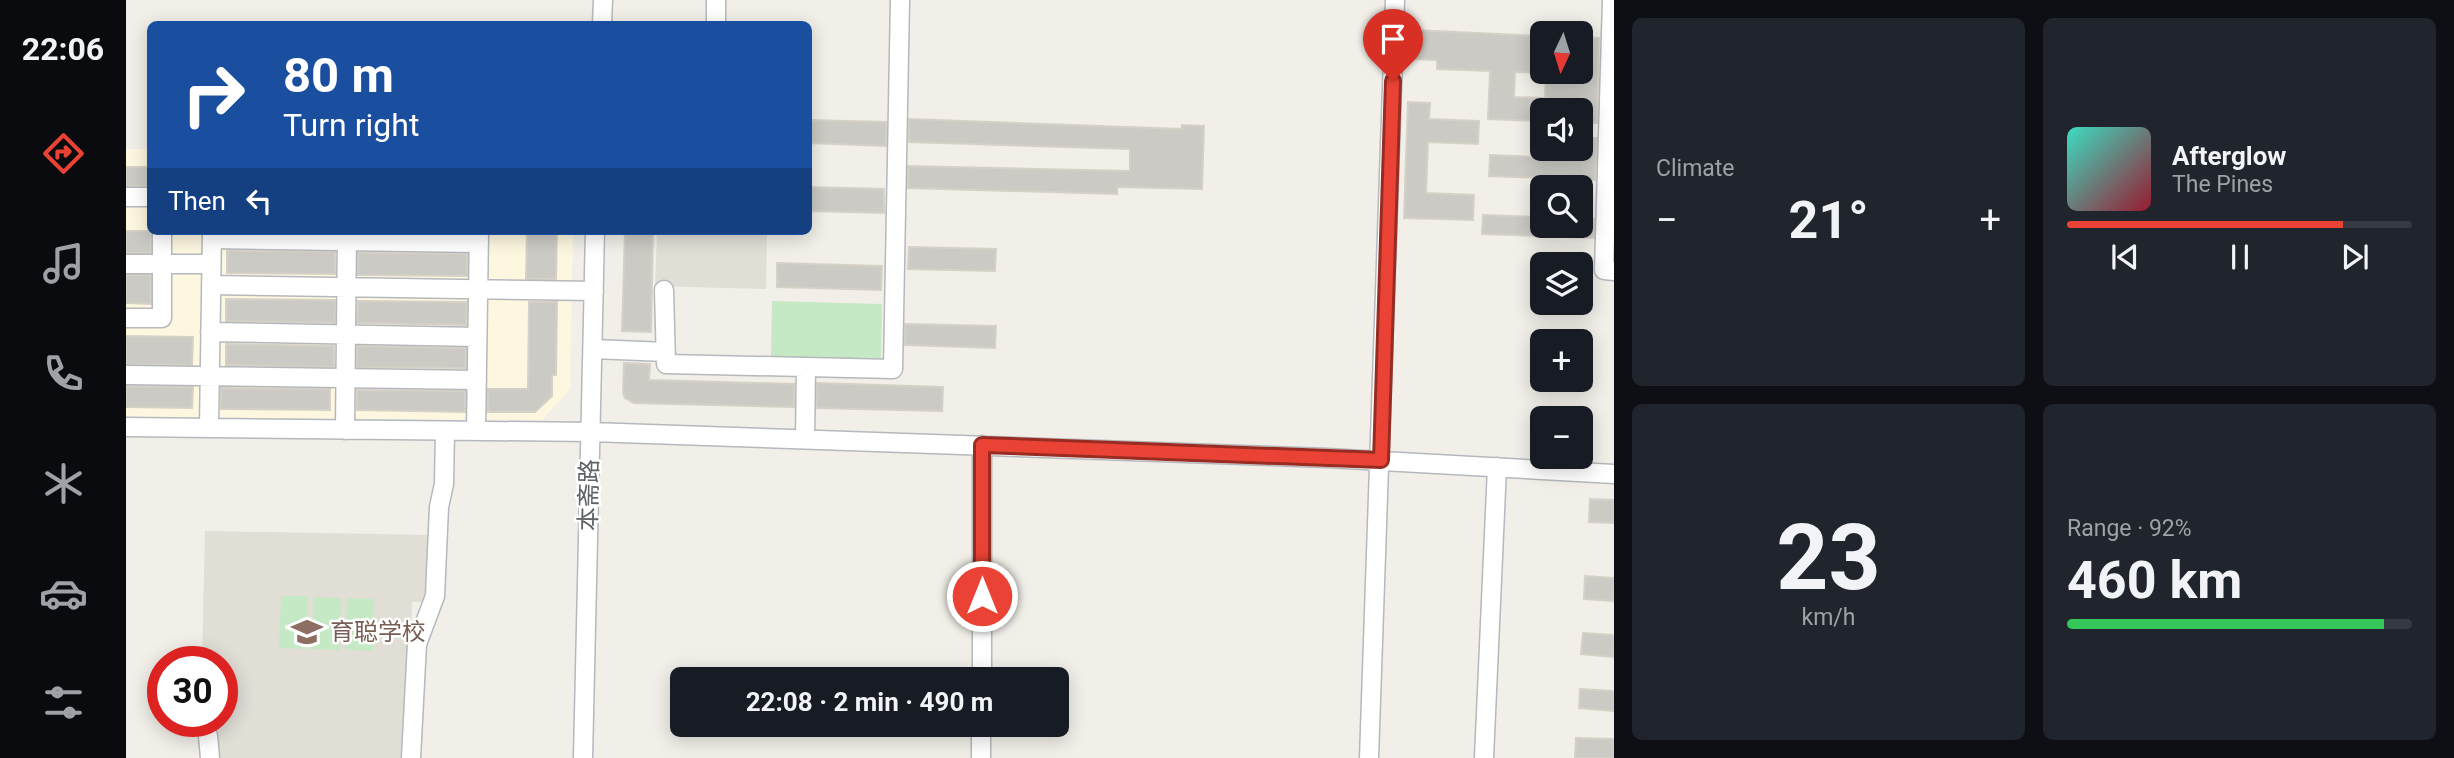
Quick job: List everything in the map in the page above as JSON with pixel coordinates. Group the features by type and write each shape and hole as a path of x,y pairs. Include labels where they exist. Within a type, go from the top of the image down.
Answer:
{"street":[{"path":"602,21 603,0"},
{"path":"716,0 716,21"},
{"path":"664,290 663,331 666,364 893,369 900,0"},
{"path":"1369,758 1395,0"},
{"path":"1612,0 1604,270 1614,271"},
{"path":"126,197 147,197"},
{"path":"126,318 162,317 162,235"},
{"path":"209,428 212,235 479,237 476,431"},
{"name":"本斋路","path":"583,758 595,235"},
{"path":"345,430 347,236"},
{"path":"126,264 211,264"},
{"path":"211,285 594,291"},
{"path":"210,332 477,337"},
{"path":"593,349 666,352"},
{"path":"804,439 806,367"},
{"path":"126,375 477,380"},
{"path":"126,428 591,432 1381,460 1614,474"},
{"path":"411,758 417,644 435,596 439,507 444,484 445,430"},
{"path":"982,445 982,667"},
{"path":"1485,758 1497,467"},
{"path":"208,737 210,758"},
{"path":"981,737 981,758"}],"shaded area":[{"path":"126,149 147,149 147,235 573,235 570,389 542,420 126,417"},
{"path":"657,235 767,235 766,289 655,286"},
{"name":"育聪学校","path":"205,531 430,535 428,602 412,602 406,758 217,758 217,737 238,737 238,646 202,646"}],"green space":[{"path":"772,301 882,304 881,362 771,359"},
{"path":"281,596 308,596 307,649 279,648"},
{"path":"314,597 341,598 340,650 312,649"},
{"path":"347,598 374,599 373,651 345,650"}],"building":[{"path":"1412,30 1530,35 1530,73 1515,72 1514,97 1545,98 1530,98 1530,121 1488,119 1490,71 1437,69 1437,60 1411,59"},
{"path":"1593,38 1599,38 1597,123 1593,123 1593,98 1545,98 1546,84 1593,84"},
{"path":"1408,102 1430,103 1429,119 1479,121 1478,144 1428,142 1426,193 1474,195 1473,220 1404,218"},
{"path":"909,119 1182,129 1182,125 1204,126 1202,189 1117,187 1117,194 908,188 908,166 1130,171 1130,149 909,142"},
{"path":"812,120 886,122 886,146 812,143"},
{"path":"1593,138 1597,138 1595,180 1593,175 1489,176 1490,155 1530,157 1530,161 1593,161"},
{"path":"126,167 147,167 147,186 126,186"},
{"path":"812,187 884,189 884,213 812,211"},
{"path":"1483,215 1530,217 1530,236 1482,234"},
{"path":"126,231 147,231 147,235 151,235 151,253 126,253"},
{"path":"527,235 557,235 556,279 526,279"},
{"path":"625,235 653,235 651,332 622,331"},
{"path":"909,247 996,249 995,271 908,269"},
{"path":"227,251 335,252 335,274 227,273"},
{"path":"358,253 467,254 467,276 358,275"},
{"path":"777,263 882,266 881,290 777,287"},
{"path":"126,275 151,275 151,304 126,303"},
{"path":"226,299 335,300 335,323 226,321"},
{"path":"358,301 467,302 466,325 357,323"},
{"path":"529,302 557,302 556,375 552,375 552,396 535,412 488,412 488,389 528,389"},
{"path":"905,324 996,326 995,348 905,345"},
{"path":"126,336 193,337 192,365 126,364"},
{"path":"226,344 334,346 334,367 226,365"},
{"path":"357,346 466,348 466,368 357,367"},
{"path":"624,363 650,364 649,380 794,384 794,407 634,403 625,398 623,392"},
{"path":"817,383 943,387 942,411 817,408"},
{"path":"126,386 193,387 192,408 126,407"},
{"path":"221,388 330,389 330,410 221,409"},
{"path":"357,390 465,391 465,412 357,410"},
{"path":"1590,499 1614,500 1614,523 1589,522"},
{"path":"1585,576 1614,578 1614,601 1584,599"},
{"path":"1583,633 1614,635 1614,657 1581,654"},
{"path":"1580,689 1614,691 1614,711 1579,708"},
{"path":"1576,738 1614,739 1614,758 1575,758"}],"place":[{"name":"育聪学校","path":"307,632"}],"route":[{"path":"982,596 982,445 1381,460 1393,81"}]}
